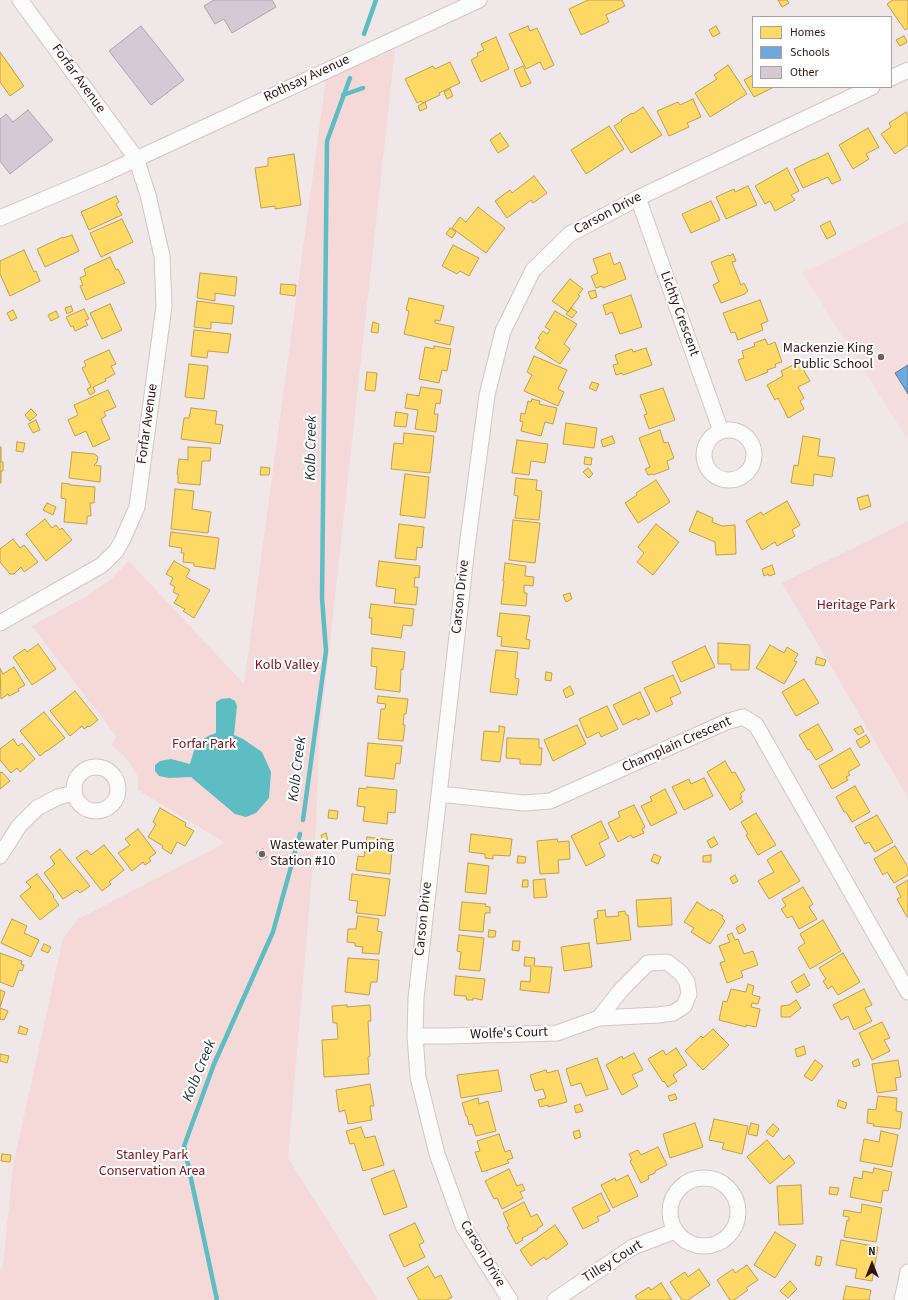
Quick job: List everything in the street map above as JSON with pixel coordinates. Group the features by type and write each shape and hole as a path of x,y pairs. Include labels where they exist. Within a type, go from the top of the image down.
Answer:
{"street":[{"name":"Forfar Avenue","path":"0,623 102,565 116,551 137,507 164,306 162,256 148,195 136,158 20,0"},
{"name":"Rothsay Avenue","path":"136,158 479,0"},
{"path":"892,78 908,70"},
{"name":"Carson Drive","path":"510,1300 463,1226 437,1154 418,1077 416,1036 416,998 467,547 487,396 503,331 533,270 570,234 638,198 870,88"},
{"path":"0,218 104,174 136,158"},
{"name":"Lichty Crescent","path":"638,198 721,431"},
{"name":"Champlain Crescent","path":"439,794 524,803 550,801 719,725 743,717 756,725 908,992"},
{"path":"0,856 19,826 37,808 58,797 74,793"},
{"name":"Wolfe's Court","path":"416,1036 557,1033 599,1018 658,1016 673,1013 684,1006 689,994 687,982 681,973 667,962 648,963 621,990 599,1018"},
{"path":"708,1178 720,1182 730,1190 737,1201 738,1214 735,1227 726,1238 714,1245 699,1246 686,1241 675,1231 670,1219 670,1206 674,1194 683,1185 695,1179 708,1178"},
{"name":"Tilley Court","path":"555,1300 633,1247 675,1231"},
{"path":"902,1300 908,1272"}],"shaded area":[{"name":"Mackenzie King Public School","path":"908,221 908,440 802,273"}],"green space":[{"path":"395,50 319,742 316,828 288,1158 378,1300 0,1300 0,1270 3,1266 13,1166 63,938 78,919 225,843 138,790 138,777 123,755 112,745 116,736 32,626 90,594 110,580 129,561 244,684 326,78"},
{"name":"Heritage Park","path":"908,521 908,798 782,583"}],"water":[{"path":"230,698 235,701 237,706 234,735 243,739 262,752 271,772 269,798 256,813 246,817 235,814 191,777 169,778 159,776 155,771 155,765 160,761 171,759 190,764 195,747 208,736 216,733 216,702 221,699"}],"building: Homes":[{"path":"588,0 622,0 625,6 606,15 609,22 581,35 569,9"},
{"path":"778,0 787,0 789,3 782,7"},
{"path":"893,0 908,0 908,28 905,30 887,4"},
{"path":"528,26 530,31 537,28 554,65 544,70 540,62 526,69 509,34"},
{"path":"716,26 720,33 713,37 709,30"},
{"path":"904,36 907,42 900,46 896,40"},
{"path":"496,37 509,69 481,82 471,60 478,56 477,53 484,50 481,44"},
{"path":"0,52 24,86 10,96 0,82"},
{"path":"450,62 460,83 423,103 421,101 417,103 405,79 433,66 435,69"},
{"path":"728,65 747,94 710,117 695,93 717,79 714,75"},
{"path":"523,66 531,83 521,87 514,70"},
{"path":"752,76 752,88 772,88 754,97 744,80"},
{"path":"450,89 453,96 447,99 444,92"},
{"path":"693,99 701,117 687,123 689,127 669,136 657,111 678,102 680,105"},
{"path":"425,102 427,108 420,111 418,106"},
{"path":"643,107 662,135 631,153 614,126"},
{"path":"906,112 908,115 908,145 895,154 881,134 891,127 889,123"},
{"path":"609,126 624,149 586,174 571,150"},
{"path":"868,128 879,147 866,154 869,159 853,169 839,145"},
{"path":"500,133 509,146 498,153 490,140"},
{"path":"828,153 841,180 832,184 828,177 803,188 794,169"},
{"path":"294,154 301,205 275,209 275,206 261,208 255,168 268,166 268,158"},
{"path":"787,168 799,191 791,195 795,200 775,211 770,201 765,204 755,186"},
{"path":"534,176 547,193 533,203 531,200 507,218 495,201 510,190 512,193"},
{"path":"748,186 757,205 726,219 716,197 734,189 735,192"},
{"path":"116,196 119,202 116,204 122,215 89,230 81,212"},
{"path":"711,201 720,220 691,233 682,214"},
{"path":"478,207 505,228 486,253 452,228 460,217 466,222"},
{"path":"122,219 133,242 101,257 90,233"},
{"path":"830,221 836,234 827,239 820,226"},
{"path":"450,228 456,232 452,238 446,234"},
{"path":"72,235 79,251 45,267 37,249 63,237"},
{"path":"453,245 479,258 469,276 460,271 457,274 442,266"},
{"path":"24,250 34,272 36,271 40,281 10,296 0,274 0,261"},
{"path":"610,253 614,265 620,262 626,279 603,288 602,286 596,288 591,276 598,273 593,259"},
{"path":"733,254 736,261 732,262 741,285 744,283 748,291 745,294 721,303 713,285 719,282 711,262"},
{"path":"110,257 116,270 118,269 125,283 86,300 80,286 83,285 80,278 86,275 84,269"},
{"path":"200,273 237,277 235,296 215,293 215,301 197,298"},
{"path":"570,279 583,289 578,295 580,296 568,312 552,301"},
{"path":"281,284 296,285 295,296 280,294"},
{"path":"595,290 597,297 591,299 588,292"},
{"path":"631,295 642,327 620,334 612,312 606,315 603,305"},
{"path":"409,298 444,306 440,321 435,320 435,323 454,327 450,345 404,334 409,311 406,310"},
{"path":"760,300 768,321 761,324 763,330 738,340 735,332 731,333 723,313"},
{"path":"197,301 234,306 232,324 211,322 211,329 194,327"},
{"path":"110,304 122,330 102,339 90,313"},
{"path":"71,306 73,311 67,314 65,308"},
{"path":"571,308 577,312 572,318 566,314"},
{"path":"84,309 89,319 85,320 88,325 75,331 73,326 71,327 66,317"},
{"path":"13,310 17,318 11,321 7,313"},
{"path":"56,311 59,317 51,321 48,315"},
{"path":"555,311 577,324 564,344 570,349 560,364 535,348 540,340 538,338 543,331 547,334 550,330 545,327"},
{"path":"373,322 379,324 378,333 371,332"},
{"path":"194,330 231,334 228,353 208,351 207,358 191,356"},
{"path":"765,339 768,345 775,342 782,362 775,364 776,367 767,370 768,372 746,381 738,360 744,358 742,351 755,346 754,343"},
{"path":"434,346 451,349 447,371 442,370 439,383 419,379 425,347 434,349"},
{"path":"646,348 652,365 623,375 622,373 616,375 613,365 618,364 615,355 632,349 633,352"},
{"path":"109,350 116,364 111,366 115,374 105,379 106,381 93,387 95,392 90,395 87,389 91,387 82,368 86,366 84,361"},
{"path":"534,356 567,370 558,389 564,392 558,406 524,391 532,375 527,372"},
{"path":"799,362 810,381 798,387 804,398 800,401 804,409 788,418 778,398 775,400 767,385 783,376 781,371"},
{"path":"189,364 208,366 204,399 185,397"},
{"path":"367,372 377,373 375,391 365,390"},
{"path":"592,382 599,384 596,391 589,388"},
{"path":"421,387 442,390 440,404 436,403 434,414 438,414 436,432 415,429 418,410 405,408 407,394 419,396"},
{"path":"663,388 675,420 649,429 644,415 647,414 640,395"},
{"path":"108,390 116,407 104,412 106,416 101,419 110,439 93,447 86,431 75,436 68,420 78,415 74,405"},
{"path":"532,399 540,401 539,404 557,408 553,424 545,422 541,436 521,431 523,422 520,421 521,413 525,414 528,401 531,402"},
{"path":"191,408 217,411 215,424 223,425 220,444 181,439 184,418 189,418"},
{"path":"31,409 37,415 30,421 25,415"},
{"path":"396,412 408,414 406,427 394,426"},
{"path":"36,420 40,430 33,433 28,424"},
{"path":"566,423 597,428 594,448 563,444"},
{"path":"660,430 664,443 668,442 674,458 667,461 669,469 653,475 648,475 645,469 650,467 639,438"},
{"path":"404,433 434,436 430,473 391,469 394,443 403,444"},
{"path":"612,436 615,443 603,447 601,440"},
{"path":"803,436 820,439 818,456 835,458 832,477 814,474 813,486 791,483 794,465 798,466"},
{"path":"517,440 548,444 545,463 531,461 529,475 512,473"},
{"path":"17,442 25,443 23,452 16,451"},
{"path":"0,447 1,462 3,462 1,483 0,483"},
{"path":"188,447 211,448 210,461 202,461 200,485 178,483 177,474 179,459 188,460"},
{"path":"72,452 95,454 98,457 97,462 94,465 101,466 100,482 69,478"},
{"path":"585,457 592,458 591,465 584,464"},
{"path":"261,467 270,468 269,475 260,475"},
{"path":"588,468 593,474 589,478 583,472"},
{"path":"405,474 429,477 425,518 400,515"},
{"path":"516,478 537,480 536,490 542,491 539,520 515,518 518,496 514,495"},
{"path":"656,480 670,502 638,523 625,503 637,495 636,493"},
{"path":"62,483 95,487 94,503 90,503 91,516 87,516 87,524 64,522 66,499 61,498"},
{"path":"175,489 194,491 192,509 211,512 208,533 171,529"},
{"path":"868,495 871,506 860,510 857,498"},
{"path":"787,501 800,525 792,530 795,536 777,546 775,542 762,550 746,521 761,512 763,515"},
{"path":"47,503 56,507 53,515 43,510"},
{"path":"697,511 713,518 712,522 722,526 735,525 736,554 716,555 715,542 689,531"},
{"path":"45,519 52,528 56,525 60,530 62,528 72,540 46,561 26,534"},
{"path":"513,520 540,523 535,563 509,560"},
{"path":"399,524 424,527 422,548 417,547 416,560 395,558"},
{"path":"656,524 679,542 653,575 637,562 644,553 638,547"},
{"path":"171,532 219,538 215,569 194,566 194,563 183,562 184,553 181,553 182,548 169,546"},
{"path":"13,539 20,548 24,545 38,562 24,572 21,567 14,574 10,574 0,562 0,549"},
{"path":"174,561 190,570 186,577 210,590 194,618 183,611 185,609 174,603 179,595 173,592 175,587 170,584 173,578 166,574"},
{"path":"379,561 420,566 419,578 415,577 414,587 418,587 416,605 394,603 396,589 376,586"},
{"path":"505,563 526,566 525,576 534,577 533,586 524,585 524,593 527,593 526,606 501,604"},
{"path":"772,565 775,574 769,576 768,574 764,576 762,569"},
{"path":"570,593 572,599 566,602 563,595"},
{"path":"371,604 414,609 412,626 403,625 401,638 371,634 372,618 369,618"},
{"path":"500,613 530,616 526,639 530,640 529,649 501,646 502,637 497,636"},
{"path":"718,643 750,645 749,670 731,670 731,664 718,664"},
{"path":"38,644 56,669 32,685 13,657 25,649 27,652"},
{"path":"770,645 784,653 787,647 798,654 794,661 797,662 784,684 756,668"},
{"path":"705,646 715,667 681,682 672,662"},
{"path":"372,648 405,652 403,670 401,669 400,692 375,689 377,667 371,666"},
{"path":"496,650 518,652 515,678 519,679 517,695 490,692"},
{"path":"817,657 826,660 824,666 815,664"},
{"path":"14,667 25,685 18,689 19,691 9,696 8,694 1,699 0,668 3,674"},
{"path":"546,672 552,673 551,681 545,680"},
{"path":"673,675 681,693 670,698 673,704 656,712 644,688"},
{"path":"804,679 819,703 796,716 782,692"},
{"path":"570,686 574,694 566,698 563,690"},
{"path":"75,691 98,720 84,729 82,726 70,736 50,711"},
{"path":"640,692 650,714 638,720 637,718 623,725 613,705"},
{"path":"378,696 408,699 406,714 404,714 403,725 405,725 403,741 378,739 381,709 385,709 386,704 377,703"},
{"path":"607,706 618,729 601,737 599,732 587,738 579,719"},
{"path":"44,712 65,738 40,756 20,731"},
{"path":"818,724 833,750 816,760 799,735"},
{"path":"577,725 586,744 553,761 544,740"},
{"path":"499,726 505,727 500,762 481,760 484,731 499,732"},
{"path":"861,726 864,732 858,735 854,729"},
{"path":"866,735 870,742 860,748 856,741"},
{"path":"507,738 539,739 539,748 542,748 541,765 520,764 520,759 506,758"},
{"path":"13,739 18,746 22,743 35,759 20,772 17,768 11,773 0,760 0,749"},
{"path":"368,743 402,746 400,764 396,763 394,779 365,776"},
{"path":"850,748 860,765 848,772 850,775 846,777 848,780 832,789 819,766"},
{"path":"725,761 732,773 735,772 745,790 740,794 742,797 740,798 743,802 730,810 707,772"},
{"path":"0,772 2,772 10,781 0,789"},
{"path":"704,778 713,796 684,810 672,787 689,779 691,784"},
{"path":"855,786 870,812 852,822 846,812 844,812 836,797"},
{"path":"367,787 397,790 395,813 388,812 387,824 363,821 365,807 357,806 359,788 366,789"},
{"path":"665,789 677,813 651,826 641,806 652,801 650,797"},
{"path":"634,805 645,827 642,829 644,833 633,838 631,835 618,842 608,823 620,817 618,812"},
{"path":"160,808 186,823 185,826 194,831 185,846 177,842 171,854 162,848 163,846 148,837 156,824 153,822"},
{"path":"329,810 338,811 337,819 328,818"},
{"path":"756,813 776,845 758,855 746,835 748,834 741,822"},
{"path":"877,815 893,842 875,852 869,842 865,844 855,827"},
{"path":"601,821 609,838 599,843 605,856 586,866 571,836"},
{"path":"138,829 156,853 149,858 151,861 145,865 143,862 132,871 118,853 130,845 125,839"},
{"path":"326,833 328,841 323,842 321,835"},
{"path":"471,834 512,839 510,856 493,855 493,859 485,858 485,854 469,852"},
{"path":"367,837 393,840 390,874 356,870 358,856 364,857"},
{"path":"714,837 718,844 711,848 707,841"},
{"path":"557,839 558,842 569,841 570,859 558,860 559,873 540,874 537,841"},
{"path":"104,845 124,870 109,882 111,884 102,891 76,858 87,850 91,855"},
{"path":"895,846 908,867 908,875 894,883 887,872 883,875 874,859"},
{"path":"60,849 90,886 80,893 77,890 63,899 44,873 55,864 50,857"},
{"path":"781,851 800,881 769,899 758,881 774,872 767,860"},
{"path":"654,854 661,857 658,864 651,861"},
{"path":"711,855 711,862 703,862 703,856"},
{"path":"518,856 526,857 525,863 517,863"},
{"path":"468,863 489,866 486,894 465,892"},
{"path":"37,874 59,905 40,920 20,896 31,887 26,882"},
{"path":"352,874 390,879 385,916 356,913 358,901 349,900"},
{"path":"735,875 738,881 733,884 730,878"},
{"path":"545,879 547,897 534,898 533,880"},
{"path":"523,880 528,880 528,887 522,887"},
{"path":"908,880 907,917 897,899 901,897 896,887"},
{"path":"803,887 813,904 809,907 817,919 799,929 792,916 787,918 781,909 786,906 782,899"},
{"path":"671,898 672,925 638,927 636,900"},
{"path":"462,902 486,904 485,906 490,907 490,913 485,913 483,932 459,930"},
{"path":"697,902 711,911 712,909 723,916 722,918 725,921 710,944 691,932 694,928 684,922"},
{"path":"605,910 606,917 619,916 618,912 625,911 626,915 628,915 631,940 597,944 594,919 598,918 597,911"},
{"path":"358,916 379,919 377,931 382,932 379,954 362,953 363,947 355,946 355,943 347,942 348,929 356,929"},
{"path":"12,919 27,926 24,933 39,940 31,957 1,943"},
{"path":"823,920 841,951 810,969 798,948 805,943 800,934"},
{"path":"743,924 746,930 739,934 736,928"},
{"path":"489,930 496,931 495,937 488,937"},
{"path":"732,933 735,940 738,939 744,954 753,951 758,965 741,971 743,977 727,983 720,963 725,961 719,946 730,942 727,935"},
{"path":"459,935 484,938 480,971 459,969 461,952 457,951"},
{"path":"513,941 520,941 519,951 512,950"},
{"path":"589,943 592,967 564,971 561,947"},
{"path":"44,944 51,947 48,953 41,950"},
{"path":"0,953 22,961 21,964 24,965 22,971 19,970 13,987 0,982"},
{"path":"843,953 860,982 838,995 832,986 828,989 823,981 826,979 819,968"},
{"path":"525,957 535,958 534,966 552,967 549,993 520,990 521,981 530,982 531,966 524,966"},
{"path":"348,958 379,960 377,982 371,982 369,995 345,992"},
{"path":"804,974 810,985 797,993 791,982"},
{"path":"456,976 485,979 482,1000 473,998 473,1000 467,1000 466,996 454,995"},
{"path":"748,984 754,986 752,994 760,997 758,1004 752,1003 751,1007 760,1009 756,1027 746,1025 746,1027 719,1020 723,1001 727,1002 731,989 746,992"},
{"path":"864,989 872,1005 865,1008 872,1021 854,1030 848,1016 841,1020 833,1005"},
{"path":"0,990 5,992 0,1007"},
{"path":"796,1000 801,1008 790,1017 781,1017 781,1006 789,1005"},
{"path":"347,1005 347,1007 370,1005 371,1021 368,1021 370,1056 368,1057 369,1074 324,1077 322,1040 338,1039 337,1023 333,1023 332,1006"},
{"path":"0,1008 8,1011 4,1020 0,1019"},
{"path":"882,1022 890,1038 884,1040 890,1051 872,1060 859,1033"},
{"path":"20,1026 28,1029 26,1035 18,1033"},
{"path":"713,1029 729,1045 703,1070 685,1051 701,1036 703,1038"},
{"path":"804,1046 806,1054 797,1057 795,1049"},
{"path":"676,1048 687,1065 673,1075 677,1081 668,1087 648,1059 663,1050 666,1055"},
{"path":"634,1053 643,1070 632,1075 638,1086 622,1095 606,1065 622,1056 623,1059"},
{"path":"0,1054 9,1056 7,1063 0,1061"},
{"path":"597,1058 608,1089 586,1096 581,1083 571,1086 566,1069"},
{"path":"858,1059 860,1065 854,1067 852,1062"},
{"path":"815,1060 823,1066 812,1081 804,1076"},
{"path":"898,1060 901,1077 895,1078 897,1090 877,1093 872,1064"},
{"path":"498,1070 502,1091 461,1098 457,1075"},
{"path":"546,1070 547,1073 558,1070 567,1102 548,1107 548,1105 540,1107 538,1100 546,1098 543,1089 535,1091 530,1075"},
{"path":"370,1084 374,1106 370,1106 372,1120 348,1124 345,1110 339,1112 336,1090"},
{"path":"675,1094 677,1099 670,1101 668,1096"},
{"path":"878,1096 897,1098 896,1111 902,1112 900,1129 873,1126 874,1124 867,1123 868,1109 876,1109"},
{"path":"478,1098 479,1104 488,1101 496,1131 476,1136 472,1124 469,1125 462,1103"},
{"path":"839,1100 847,1103 845,1109 837,1106"},
{"path":"580,1104 583,1111 576,1113 574,1106"},
{"path":"714,1119 748,1126 742,1154 722,1149 724,1143 709,1140"},
{"path":"695,1123 703,1147 670,1158 663,1134"},
{"path":"751,1123 759,1125 757,1136 748,1134"},
{"path":"773,1124 779,1129 773,1137 766,1132"},
{"path":"361,1127 365,1138 375,1136 384,1165 363,1171 354,1143 350,1144 346,1131"},
{"path":"579,1130 581,1137 575,1139 573,1132"},
{"path":"881,1131 898,1135 892,1167 860,1161 864,1139 879,1142"},
{"path":"499,1134 505,1152 510,1150 513,1158 507,1160 509,1163 482,1172 475,1152 480,1151 477,1141"},
{"path":"767,1140 784,1160 789,1155 795,1163 770,1184 747,1157"},
{"path":"658,1147 667,1165 655,1171 655,1173 648,1176 649,1179 641,1183 630,1161 632,1160 629,1154 638,1150 641,1155"},
{"path":"2,1154 11,1155 10,1162 1,1161"},
{"path":"874,1168 892,1172 888,1191 883,1190 881,1203 850,1197 854,1177 862,1179 863,1171 873,1173"},
{"path":"509,1169 517,1186 522,1184 525,1190 520,1192 523,1198 502,1209 497,1198 494,1199 485,1181"},
{"path":"394,1170 407,1207 384,1215 371,1179"},
{"path":"628,1175 638,1196 613,1208 601,1185 615,1178 616,1181"},
{"path":"801,1185 803,1224 779,1225 777,1186"},
{"path":"830,1187 839,1188 837,1195 829,1194"},
{"path":"601,1193 610,1211 597,1217 599,1221 583,1229 572,1208"},
{"path":"524,1202 531,1217 537,1214 543,1225 537,1229 538,1230 522,1238 523,1240 516,1244 507,1227 509,1226 503,1213"},
{"path":"862,1204 882,1208 876,1242 844,1237 847,1220 849,1221 849,1217 843,1216 844,1210 861,1213"},
{"path":"415,1223 424,1242 419,1245 425,1257 404,1267 389,1235"},
{"path":"555,1225 568,1244 546,1260 544,1257 531,1266 520,1250"},
{"path":"775,1232 796,1245 775,1278 754,1265"},
{"path":"841,1240 878,1247 872,1281 855,1278 857,1269 836,1265"},
{"path":"817,1256 822,1257 820,1266 815,1265"},
{"path":"747,1265 758,1280 746,1288 748,1290 734,1300 730,1300 717,1280 733,1269 735,1273"},
{"path":"428,1266 435,1278 441,1275 452,1297 447,1300 419,1300 407,1278"},
{"path":"699,1269 710,1285 688,1300 682,1300 670,1282 685,1272 688,1277"},
{"path":"790,1281 797,1289 788,1298 780,1291"},
{"path":"661,1283 672,1300 638,1300 635,1296 649,1287 651,1290"},
{"path":"846,1286 871,1290 869,1300 843,1300"}],"building: Schools":[{"path":"908,365 908,394 895,373"}],"building: Other":[{"path":"214,0 272,0 276,7 232,33 224,19 215,24 204,6"},
{"path":"141,26 184,80 151,105 109,51"},
{"path":"28,110 53,140 10,174 0,161 0,119 6,114 13,122"},
{"name":"Wastewater Pumping Station #10","path":"263,849 267,857 260,860 256,852"}],"waterway":[{"name":"Kolb Creek","path":"364,34 376,0"},
{"name":"Kolb Creek","path":"303,820 326,651 322,598 327,141 350,78"},
{"path":"343,95 363,88"},
{"name":"Kolb Creek","path":"217,1300 184,1146 214,1064 273,932 300,834"}],"place":[{"name":"Mackenzie King Public School","path":"881,357"},
{"name":"Wastewater Pumping Station #10","path":"262,854"}],"park label":[{"name":"Kolb Valley","path":"287,666"},
{"name":"Forfar Park","path":"204,745"},
{"name":"Stanley Park Conservation Area","path":"152,1164"}]}
